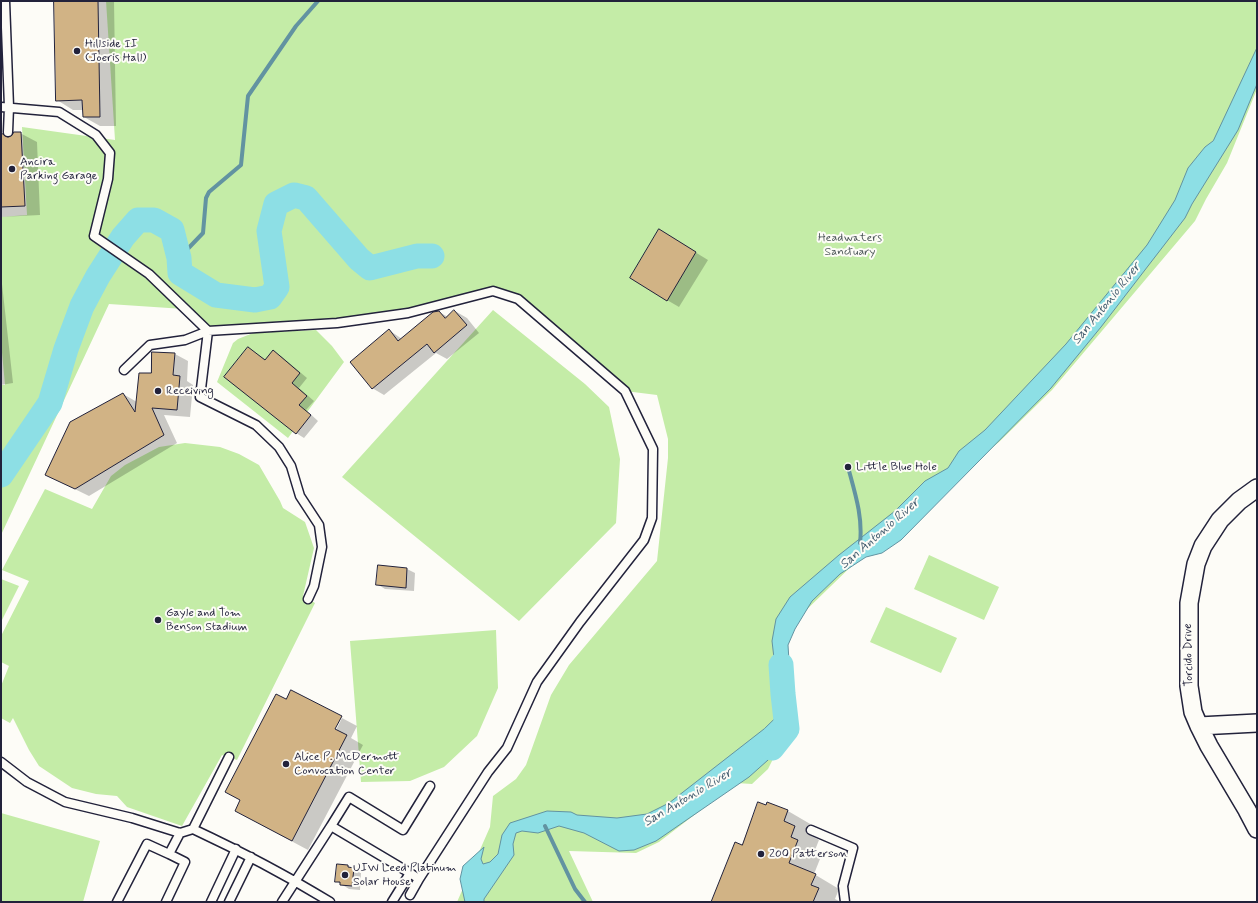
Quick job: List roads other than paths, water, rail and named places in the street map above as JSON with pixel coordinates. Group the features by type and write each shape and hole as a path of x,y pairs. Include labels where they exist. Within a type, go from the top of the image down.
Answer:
{"street":[{"name":"Torcido Drive","path":"1257,488 1239,501 1220,520 1203,546 1196,564 1189,603 1189,686 1193,712 1209,746 1257,829"},
{"path":"1199,726 1257,723"}],"lane":[{"path":"8,2 4,78 8,132"},
{"path":"5,107 59,112 96,135 110,153 108,179 94,236 150,274 208,331"},
{"path":"124,370 150,346 185,340 208,331 337,324 408,313 493,291 518,299 625,391 653,449 652,518 644,540 580,622 537,682 507,748 488,772 410,895"},
{"path":"208,331 200,397 256,425 279,447 292,466 300,496 319,525 322,547 314,586 308,599"},
{"path":"194,829 229,757"},
{"path":"1,762 27,782 65,802 132,818 180,833 194,829 296,880 329,902"},
{"path":"282,902 349,796 403,830 430,786"},
{"path":"331,826 419,879"},
{"path":"811,830 853,848 843,886 845,902"},
{"path":"170,854 180,833"},
{"path":"117,902 147,844 184,862 166,902"},
{"path":"211,902 236,849"},
{"path":"229,902 251,857"},
{"path":"392,902 410,873"}],"water":[{"path":"1257,48 1257,84 1238,130 1192,204 1185,218 1101,327 1051,388 901,540 882,553 866,557 840,574 812,601 795,629 788,645 792,709 778,693 772,641 776,619 790,597 839,555 895,511 925,481 948,468 959,451 985,430 1066,344 1147,245 1175,200 1188,168 1205,147 1213,141"},
{"path":"780,714 796,729 796,735 749,777 656,841 634,850 619,851 584,833 559,826 538,833 522,831 516,833 513,844 514,855 484,899 484,902 465,902 460,879 463,866 484,847 481,859 483,864 490,862 498,854 502,835 510,823 547,811 571,812 577,815 617,818 647,814 669,803 764,729"}],"waterway":[{"path":"179,258 203,233 206,198 209,192 241,165 248,96 296,26 318,1"},
{"path":"1,475 50,403 66,349 82,306 98,276 123,237 138,220 154,220 172,230 179,258 180,273 216,295 255,300 270,297 277,287 269,231 276,204 294,195 306,198 359,259 370,268 417,256 432,256"},
{"path":"848,467 859,514 861,533 860,543"},
{"name":"San Antonio River","path":"772,748 787,729 781,665"},
{"path":"545,826 575,889 585,902"}],"place":[{"name":"Hillside II (Joeris Hall)","path":"77,51"},
{"name":"Ancira Parking Garage","path":"12,169"},
{"name":"Receiving","path":"158,391"},
{"name":"Little Blue Hole","path":"848,467"},
{"name":"Gayle and Tom Benson Stadium","path":"158,620"},
{"name":"Alice P. McDermott Convocation Center","path":"286,764"},
{"name":"200 Patterson","path":"761,854"},
{"name":"UIW Leed Platinum Solar House","path":"345,875"}],"park label":[{"name":"Headwaters Sanctuary","path":"850,245"}]}
